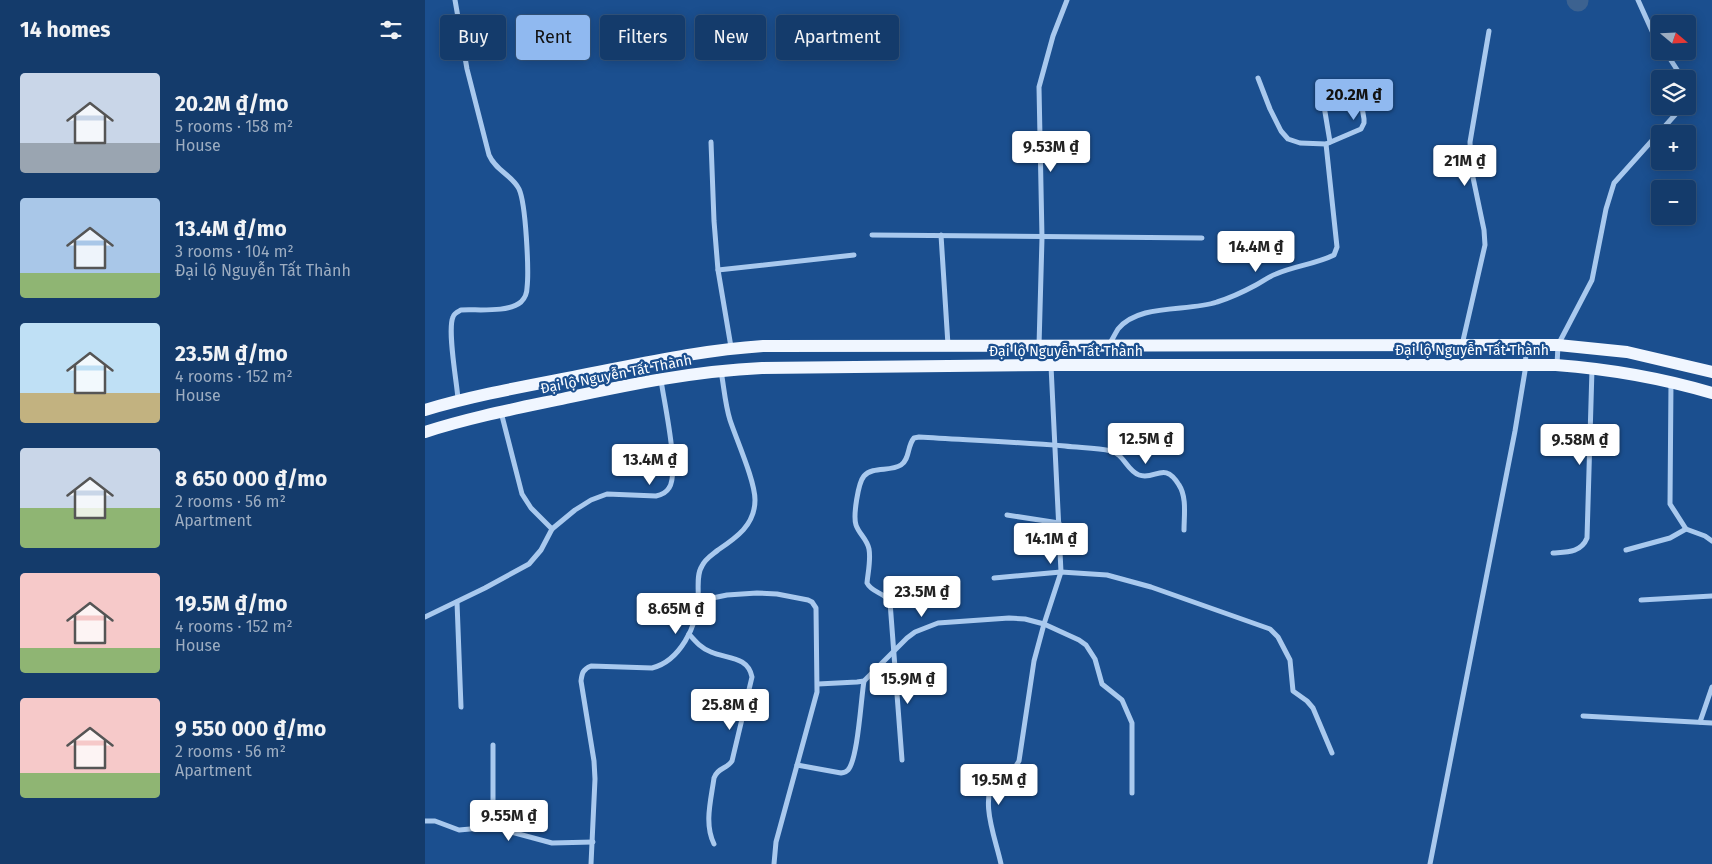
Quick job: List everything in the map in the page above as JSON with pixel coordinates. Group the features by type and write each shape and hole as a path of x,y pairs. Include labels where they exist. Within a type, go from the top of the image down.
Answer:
{"main road":[{"name":"Đại lộ Nguyễn Tất Thành","path":"425,410 459,400 654,360 731,348 763,346 1558,345 1627,352 1712,372"},
{"path":"1039,346 1044,365"},
{"path":"731,348 734,369"},
{"name":"Đại lộ Nguyễn Tất Thành","path":"425,432 463,419 660,378 734,369 1044,365 1526,365 1592,368 1671,382 1712,393"}],"street":[{"path":"455,0 467,69 489,156 497,168 514,181 522,195 526,234 527,287 524,298 515,306 499,309 461,310 453,317 450,330 459,400"},
{"path":"1039,346 1042,238 1039,86 1053,36 1067,0"},
{"path":"1638,0 1651,29"},
{"path":"1462,345 1485,245 1484,230 1471,168 1470,142 1489,31"},
{"path":"1258,78 1269,109 1285,137 1300,143 1328,143 1361,129 1365,119 1358,84"},
{"path":"1108,346 1118,329 1126,322 1138,316 1151,312 1200,306 1231,298 1257,285 1269,276 1334,254 1337,247 1321,88"},
{"path":"1557,366 1558,345 1592,280 1606,209 1614,183 1675,115"},
{"path":"711,142 718,270 731,348"},
{"path":"871,235 1202,238"},
{"path":"941,235 948,346"},
{"path":"718,270 853,255"},
{"path":"1430,864 1515,431 1526,365 1525,345"},
{"path":"1001,864 989,814 988,797 996,775 1014,769 1019,761 1034,661 1061,572 1055,445 1044,365"},
{"path":"1553,553 1575,551 1585,544 1587,538 1592,368"},
{"path":"591,864 595,779 594,761 581,682 583,672 591,666 652,668 660,666 674,656 695,623 700,568 708,557 738,536 746,528 751,518 755,500 750,477 729,418 721,371"},
{"path":"425,617 529,564 541,550 552,529 575,510 591,500 607,494 656,496 663,494 669,489 673,471 660,378"},
{"path":"1671,382 1670,504 1686,529 1705,536 1712,541"},
{"path":"501,412 522,494 531,508 552,529"},
{"path":"901,760 890,602 883,594 869,588 867,583 869,547 857,528 855,518 859,490 866,474 897,467 902,464 914,438 1055,445 1111,451 1120,456 1137,475 1144,476 1161,472 1171,475 1179,484 1183,493 1184,530"},
{"path":"1007,515 1059,523"},
{"path":"1626,550 1670,538 1686,529"},
{"path":"994,578 1061,572 1107,575 1151,586 1270,629 1278,637 1290,660 1293,691 1313,708 1332,753"},
{"path":"698,601 727,595 777,594 812,602 816,608 817,684 776,842 774,864"},
{"path":"1641,600 1712,596"},
{"path":"457,602 461,707"},
{"path":"817,684 864,681 907,638 915,632 938,623 1009,618 1025,619 1044,624 1086,645 1095,659 1103,684 1122,700 1132,723 1132,793"},
{"path":"689,634 699,646 711,652 744,662 752,677 732,761 729,765 716,772 714,778 708,822 710,836 714,844"},
{"path":"797,765 841,773 849,769 856,747 864,681"},
{"path":"1700,722 1712,687"},
{"path":"1583,716 1712,723"},
{"path":"493,745 493,827"},
{"path":"425,821 435,821 459,830 493,827 552,843 593,842"}]}
